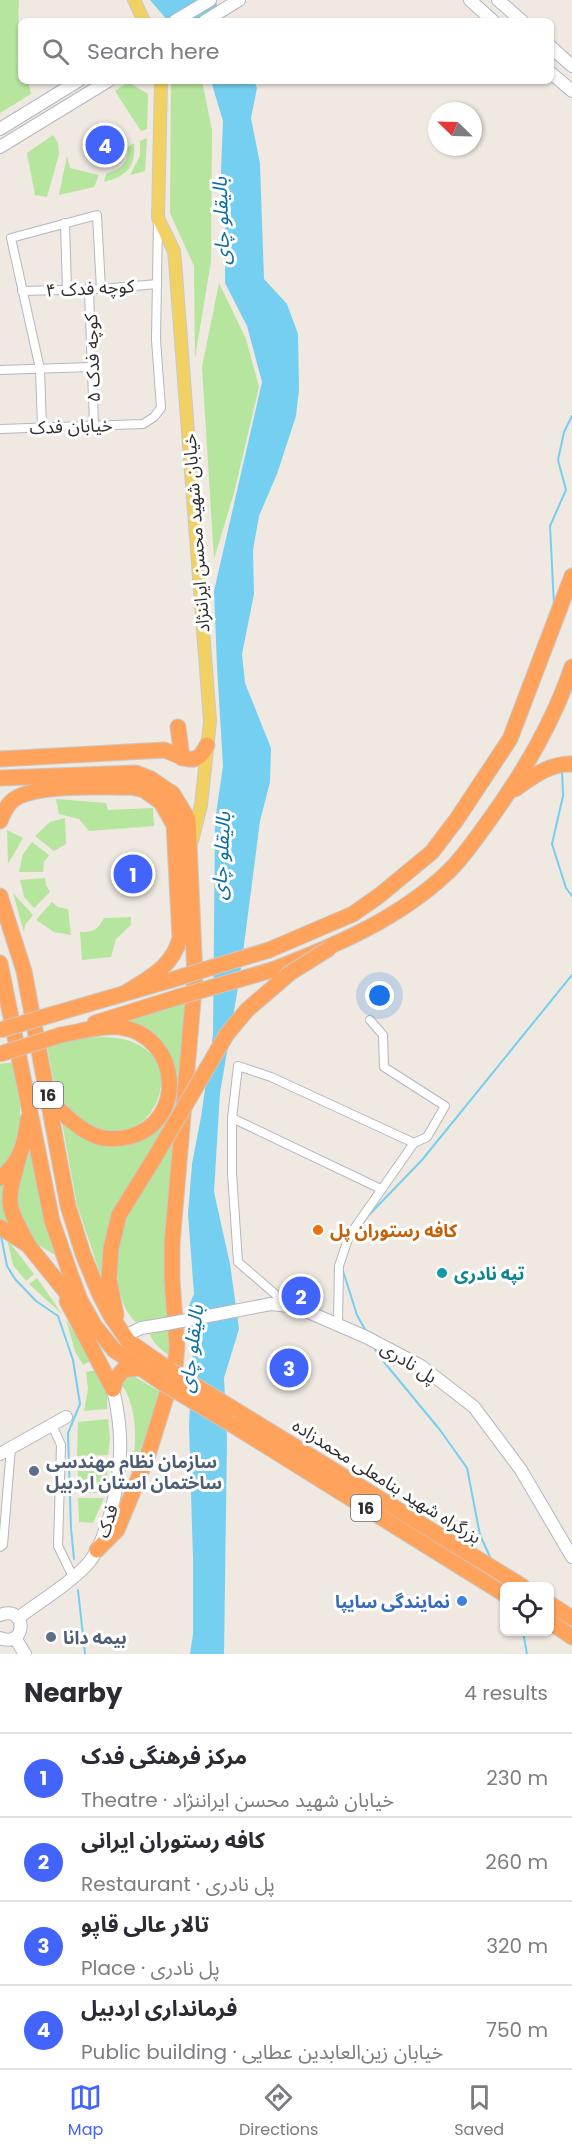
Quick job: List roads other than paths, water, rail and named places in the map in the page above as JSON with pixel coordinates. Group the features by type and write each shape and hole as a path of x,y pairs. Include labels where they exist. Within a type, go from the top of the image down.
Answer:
{"highway":[{"path":"0,1030 269,950 353,914 380,895 432,852 458,819 510,739 572,576"},
{"path":"0,1054 131,1011 272,970 330,948 361,933 389,915 448,873 478,835 536,750 572,667"},
{"path":"178,728 182,758"},
{"path":"0,759 164,750 182,758 197,759 207,746"},
{"path":"90,754 91,775"},
{"path":"509,792 542,771 561,764 572,764"},
{"path":"0,778 136,773 165,787 173,794 188,819 195,977 172,1244 177,1346 175,1368 148,1455 128,1506 117,1530 97,1550"},
{"path":"0,821 5,804 21,795 38,790 132,787 144,790 161,802 174,825 180,938 170,961 157,973 127,992"},
{"name":"16","path":"0,896 24,971 50,1100 68,1206 83,1254 99,1293 121,1331 128,1341 165,1376"},
{"path":"34,1019 38,1013 123,987 135,978 150,977 182,969 187,964 193,946"},
{"path":"121,1331 110,1280 111,1248 119,1215 227,1034 247,1010 290,973 330,948"},
{"path":"0,1178 15,1164 24,1148 30,1104 1,968"},
{"path":"50,1100 82,1130 99,1138 117,1139 135,1135 151,1125 163,1111 169,1093 170,1074 164,1057 152,1042 137,1032 118,1027 61,1035"},
{"name":"16","path":"30,1104 52,1221 80,1300 94,1325 114,1350 139,1368 165,1376"},
{"path":"19,1157 8,1196 12,1215 28,1245 94,1325"},
{"path":"0,1227 28,1245"},
{"path":"54,1278 113,1389"},
{"path":"113,1389 116,1379 123,1370 139,1368"},
{"name":"بزرگراه شهید بنامعلی محمدزاده","path":"165,1376 232,1408 514,1582"},
{"name":"بزرگراه شهید بنامعلی محمدزاده","path":"165,1376 231,1424 500,1591"},
{"path":"554,1607 572,1618"},
{"path":"554,1625 572,1637"}],"main road":[{"path":"134,0 143,18"},
{"name":"خیابان شهید محسن ایراننژاد","path":"160,87 158,218 171,243 175,261 210,721 201,805 189,850"}],"street":[{"path":"181,18 210,0"},
{"path":"210,18 239,0"},
{"path":"470,0 490,18"},
{"path":"498,0 519,18"},
{"path":"554,50 572,66"},
{"path":"554,76 572,92"},
{"path":"0,129 73,84"},
{"path":"0,147 103,84"},
{"path":"42,428 40,369 11,238 97,215 100,290"},
{"name":"خیابان شهید محسن ایراننژاد","path":"143,424 154,417 161,408 156,340 158,218"},
{"path":"65,223 67,290"},
{"name":"کوچه فدک ۴","path":"22,291 100,290 157,284"},
{"name":"کوچه فدک ۵","path":"89,290 94,425"},
{"path":"0,370 92,367"},
{"name":"خیابان فدک","path":"0,429 143,424"},
{"path":"338,1324 339,1266 349,1236 414,1143 427,1137 445,1106 384,1067 383,1035 370,1020"},
{"path":"289,1306 238,1262 232,1173 232,1118 238,1066 271,1077 414,1143"},
{"path":"232,1118 381,1189"},
{"name":"پل نادری","path":"121,1331 271,1304 289,1306 371,1339 421,1366 474,1407 521,1470 572,1557"},
{"name":"فدک","path":"18,1618 86,1566 97,1550 106,1529 120,1471 119,1413 113,1389"},
{"path":"0,1546 3,1545 6,1451 66,1417"},
{"path":"52,1425 61,1445 58,1545 73,1577"},
{"path":"0,1615 10,1613 18,1618 21,1630 5,1640 25,1654"}],"water":[{"path":"150,0 215,0 223,18 165,18"},
{"name":"بالیقلو چای","path":"212,84 255,84 257,88 251,118 260,164 264,279 287,304 298,334 299,390 296,416 277,474 259,516 253,550 254,594 242,654 245,683 271,748 270,782 260,821 240,976 220,1093 214,1192 230,1264 239,1329 224,1378 227,1439 224,1654 190,1654 193,1634 193,1559 189,1425 193,1350 188,1308 194,1294 188,1214 192,1164 213,1035 215,821 223,766 214,591 262,382 247,326 225,283 225,215 221,171 223,121"}],"waterway":[{"path":"554,605 550,526 566,490 558,460 564,432 572,416"},
{"path":"562,771 563,796 552,844 566,888 572,896"},
{"path":"366,1218 422,1160 572,975"},
{"path":"1,1236 7,1266 15,1279 36,1301 58,1316 73,1360 80,1404 68,1433 74,1559"},
{"path":"343,1271 357,1315 367,1333"},
{"path":"373,1346 440,1430 467,1468 480,1535 491,1559"},
{"path":"78,1590 85,1654"},
{"path":"524,1636 527,1654"}],"place":[{"name":"فرمانداری اردبیل","path":"105,145"},
{"name":"مرکز فرهنگی فدک","path":"133,874"},
{"name":"کافه رستوران پل","path":"318,1230"},
{"name":"تپه نادری","path":"442,1273"},
{"name":"کافه رستوران ایرانی","path":"301,1296"},
{"name":"تالار عالی قاپو","path":"289,1368"},
{"name":"سازمان نظام مهندسی ساختمان استان اردبیل","path":"34,1471"},
{"name":"نمایندگی سایپا","path":"462,1601"},
{"name":"بیمه دانا","path":"51,1637"}]}
